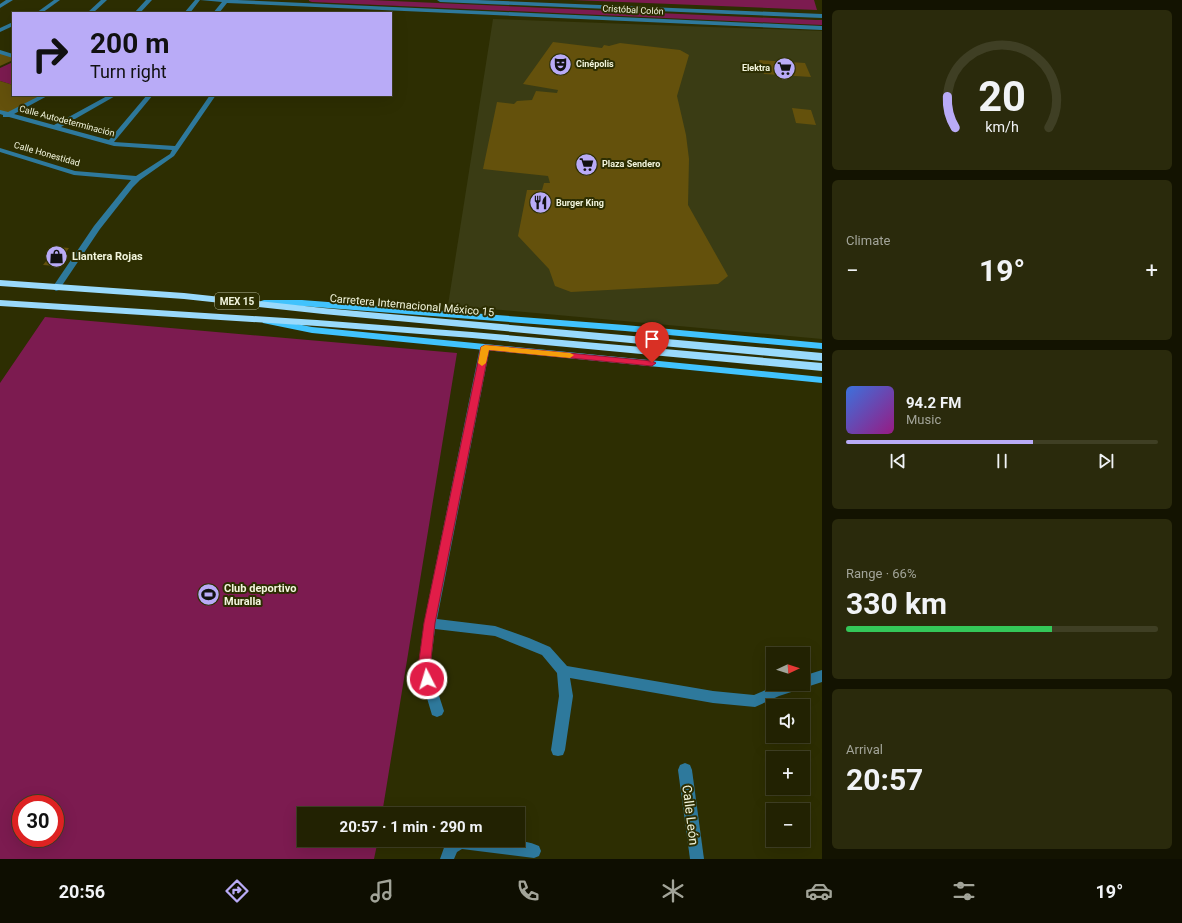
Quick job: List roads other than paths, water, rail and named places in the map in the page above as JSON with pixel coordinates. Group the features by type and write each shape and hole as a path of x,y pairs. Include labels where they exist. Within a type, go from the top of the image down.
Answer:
{"highway":[{"name":"Carretera Internacional México 15","path":"0,283 264,303 323,311 822,357"},
{"name":"MEX 15","path":"0,303 472,335 822,367"}],"main road":[{"path":"264,303 302,303 597,325 822,346"},
{"path":"258,320 312,330 822,380"}],"street":[{"path":"0,6 10,0"},
{"path":"40,12 57,0"},
{"path":"91,12 104,0"},
{"path":"138,12 149,0"},
{"path":"188,12 198,0"},
{"name":"Cristóbal Colón","path":"203,0 822,28"},
{"name":"Cristóbal Colón","path":"440,0 822,16"},
{"path":"217,12 226,1"},
{"path":"0,30 12,24"},
{"path":"2,53 12,50"},
{"path":"2,53 12,56"},
{"path":"0,119 44,96"},
{"path":"54,128 112,96"},
{"path":"110,143 149,96"},
{"path":"56,288 97,228 137,178 172,155 212,96"},
{"name":"Calle Autodeterminación","path":"0,112 110,143 177,148"},
{"name":"Calle Honestidad","path":"0,150 74,173 137,178"},
{"path":"437,710 424,668 430,623 485,347"},
{"path":"430,623 495,632 546,651 563,671 566,696 558,750"},
{"path":"563,671 713,698 755,700 776,691"},
{"path":"810,680 822,676"},
{"name":"Calle León","path":"685,770 697,859"},
{"path":"449,853 461,841 534,851"}],"place":[{"name":"Cinépolis","path":"560,64"},
{"name":"Elektra","path":"785,68"},
{"name":"Plaza Sendero","path":"586,164"},
{"name":"Burger King","path":"541,203"},
{"name":"Llantera Rojas","path":"56,256"},
{"name":"Club deportivo Muralla","path":"209,594"}]}
